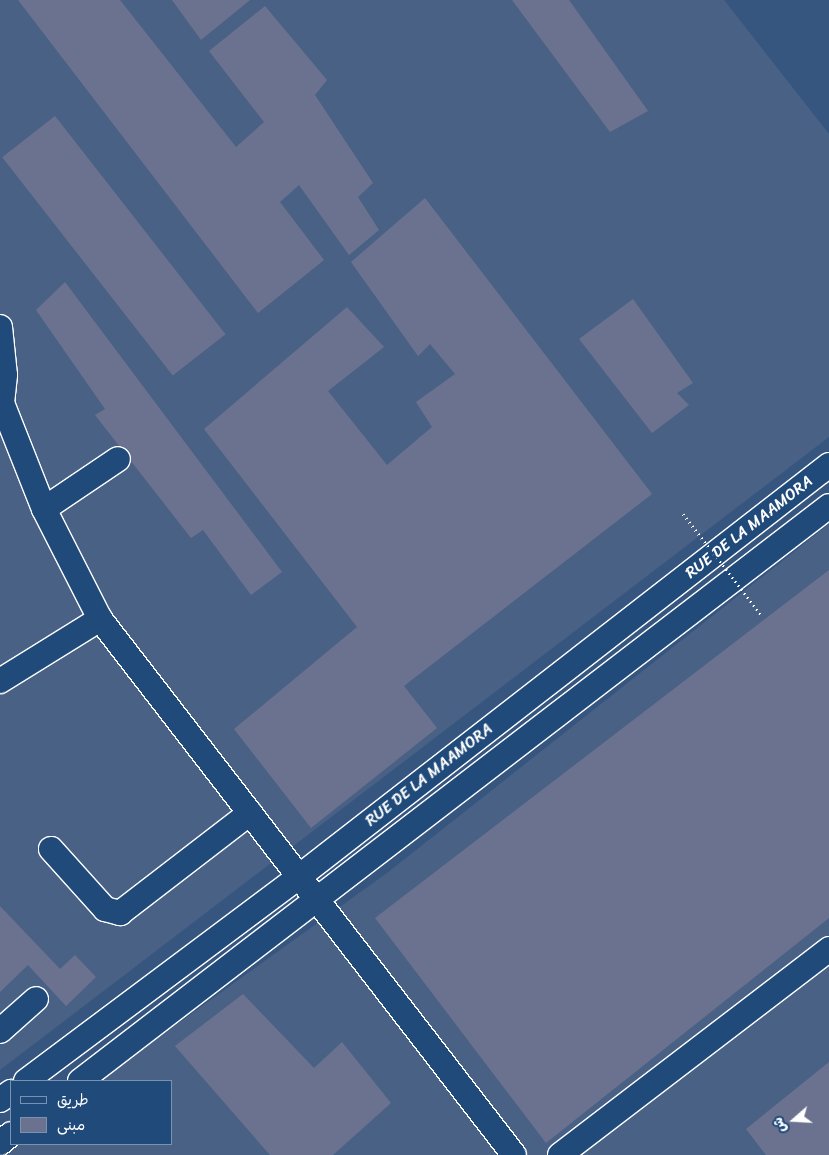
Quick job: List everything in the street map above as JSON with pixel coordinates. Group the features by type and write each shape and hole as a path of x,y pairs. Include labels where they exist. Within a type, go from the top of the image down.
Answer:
{"street":[{"path":"0,327 5,375 5,424 44,509 100,619 514,1155"},
{"path":"44,509 118,459"},
{"name":"RUE DE LA MAAMORA","path":"27,1080 300,876 829,465"},
{"name":"RUE DE LA MAAMORA","path":"81,1080 318,901 829,506"},
{"path":"0,681 100,619"},
{"path":"542,687 561,712"},
{"path":"50,849 105,909 120,913 250,813"},
{"path":"560,1155 829,949"},
{"path":"0,1031 36,999"},
{"path":"0,1143 10,1135"}],"path":[{"path":"683,514 762,616"}],"shaded area":[{"path":"0,0 724,0 829,134 829,437 0,1070"},
{"path":"829,524 829,1155 0,1155 11,1145 172,1145 172,1080 99,1080 387,873"}],"building":[{"path":"18,0 120,0 236,147 264,122 209,51 265,6 327,80 315,95 373,183 358,197 379,230 349,255 299,185 280,202 324,260 258,313"},
{"path":"172,0 250,0 201,40"},
{"path":"512,0 569,0 648,111 610,132"},
{"path":"55,116 226,334 173,376 2,157"},
{"path":"425,198 652,494 404,686 437,728 311,828 234,729 357,627 204,429 347,307 384,347 328,391 387,465 432,427 416,402 455,374 430,344 418,356 351,262"},
{"path":"65,282 282,572 251,595 203,530 191,538 95,415 105,409 36,310"},
{"path":"633,299 693,383 677,393 689,405 652,433 579,339"},
{"path":"829,570 829,918 546,1143 375,918"},
{"path":"0,906 60,969 75,955 96,977 66,1006 28,965 0,992"},
{"path":"243,994 314,1068 342,1042 391,1103 333,1155 270,1155 175,1046"},
{"path":"829,1062 829,1155 766,1155 746,1129"}]}
